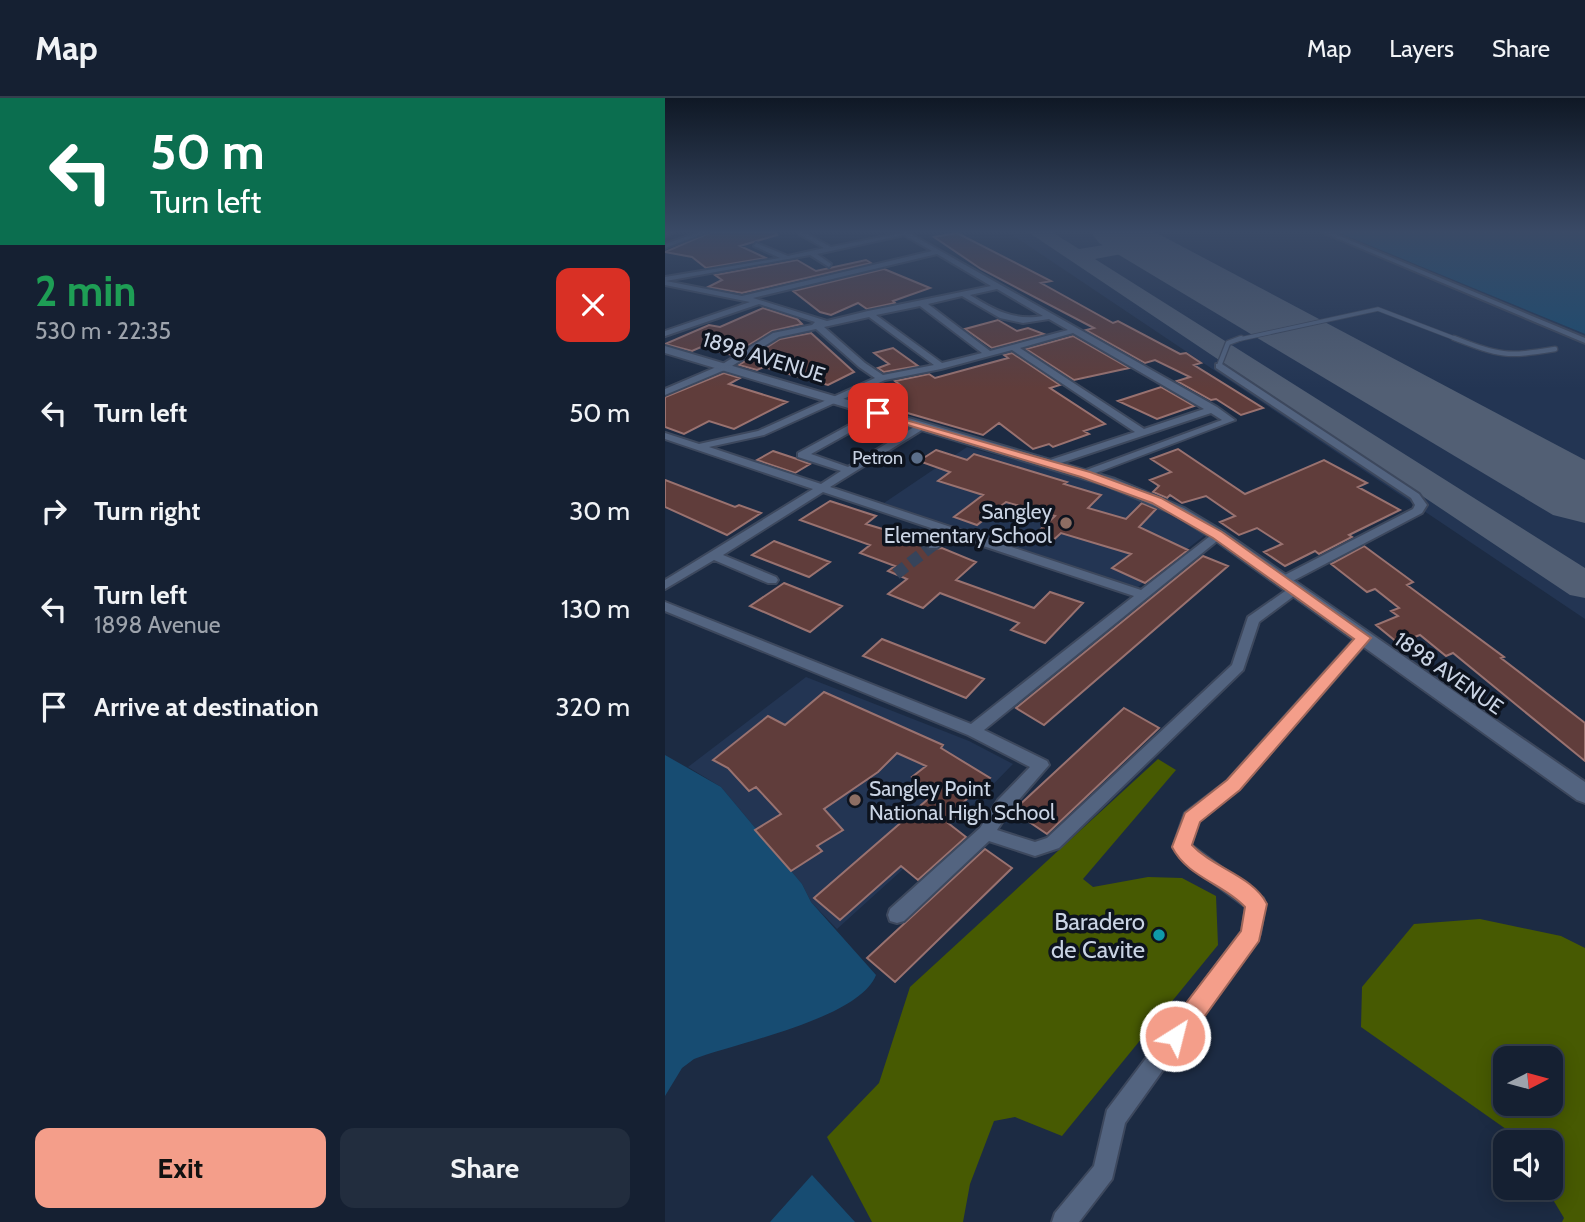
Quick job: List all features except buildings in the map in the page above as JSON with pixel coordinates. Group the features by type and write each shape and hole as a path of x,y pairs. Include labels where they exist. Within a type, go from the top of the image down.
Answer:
{"street":[{"path":"681,284 758,301 821,323 862,365 882,378"},
{"path":"742,298 801,284"},
{"path":"991,284 1230,420 1085,474"},
{"path":"1450,284 1585,341"},
{"path":"665,392 723,367 776,335 995,287"},
{"path":"963,293 1002,318 1022,321 1049,317"},
{"path":"665,334 758,301"},
{"path":"920,302 989,354"},
{"path":"868,313 940,366"},
{"path":"698,446 761,433 882,378 989,354 1073,331"},
{"path":"1013,347 1143,433"},
{"name":"1898 AVENUE","path":"665,349 1085,474 1156,500 1218,535 1585,794"},
{"path":"986,834 1035,849 1053,843 1238,667 1254,620 1290,585 1418,511 1420,505 1415,496 1219,366"},
{"path":"1048,464 1214,409"},
{"path":"850,471 802,455 878,413"},
{"path":"665,585 922,426"},
{"path":"665,436 1141,594"},
{"path":"933,545 952,531"},
{"path":"974,731 1141,594 1218,535"},
{"path":"713,555 772,580"},
{"path":"665,606 974,731 1041,765 1004,805 986,834 897,915"},
{"path":"1064,1222 1104,1171 1115,1118 1251,934 1256,904 1246,894 1194,861 1182,847 1191,818 1233,785 1363,638"}],"lane":[{"path":"1219,366 1224,346 1237,339 1372,309 1495,354 1511,356 1555,349"}],"shaded area":[{"path":"1086,284 1465,284 1585,334 1585,619"},
{"path":"1465,284 1585,284 1585,334"},
{"name":"Sangley Elementary School","path":"967,447 1088,480 1131,496 1177,516 1202,530 1204,536 1138,587 884,503"},
{"name":"Sangley Point National High School","path":"806,677 969,741 1013,764 965,813 837,929 811,902 802,884 721,787 688,767"},
{"path":"665,755 721,787 802,884 811,902 876,975 865,991 822,1017 694,1059 682,1068 665,1096"},
{"path":"812,1175 855,1222 770,1222"}],"green space":[{"path":"1158,759 1176,770 1083,879 1093,887 1148,877 1182,878 1216,896 1218,945 1062,1136 1015,1117 994,1121 970,1184 963,1222 872,1222 827,1137 879,1083 910,987"},
{"path":"1480,919 1561,936 1585,948 1585,1222 1562,1222 1564,1218 1553,1200 1563,1200 1563,1130 1507,1130 1361,1027 1362,987 1414,924"}],"taxiway":[{"path":"1119,284 1585,586"}],"runway":[{"path":"1210,284 1585,496"}],"tunnel":[{"path":"896,574 933,545"}],"place":[{"name":"Petron","path":"917,458"},
{"name":"Sangley Elementary School","path":"1066,523"},
{"name":"Sangley Point National High School","path":"855,800"},
{"name":"Baradero de Cavite","path":"1159,935"}],"route":[{"path":"878,413 1085,474 1156,500 1218,535 1363,638 1233,785 1191,818 1182,847 1194,861 1246,894 1256,904 1251,934 1175,1036"}]}
